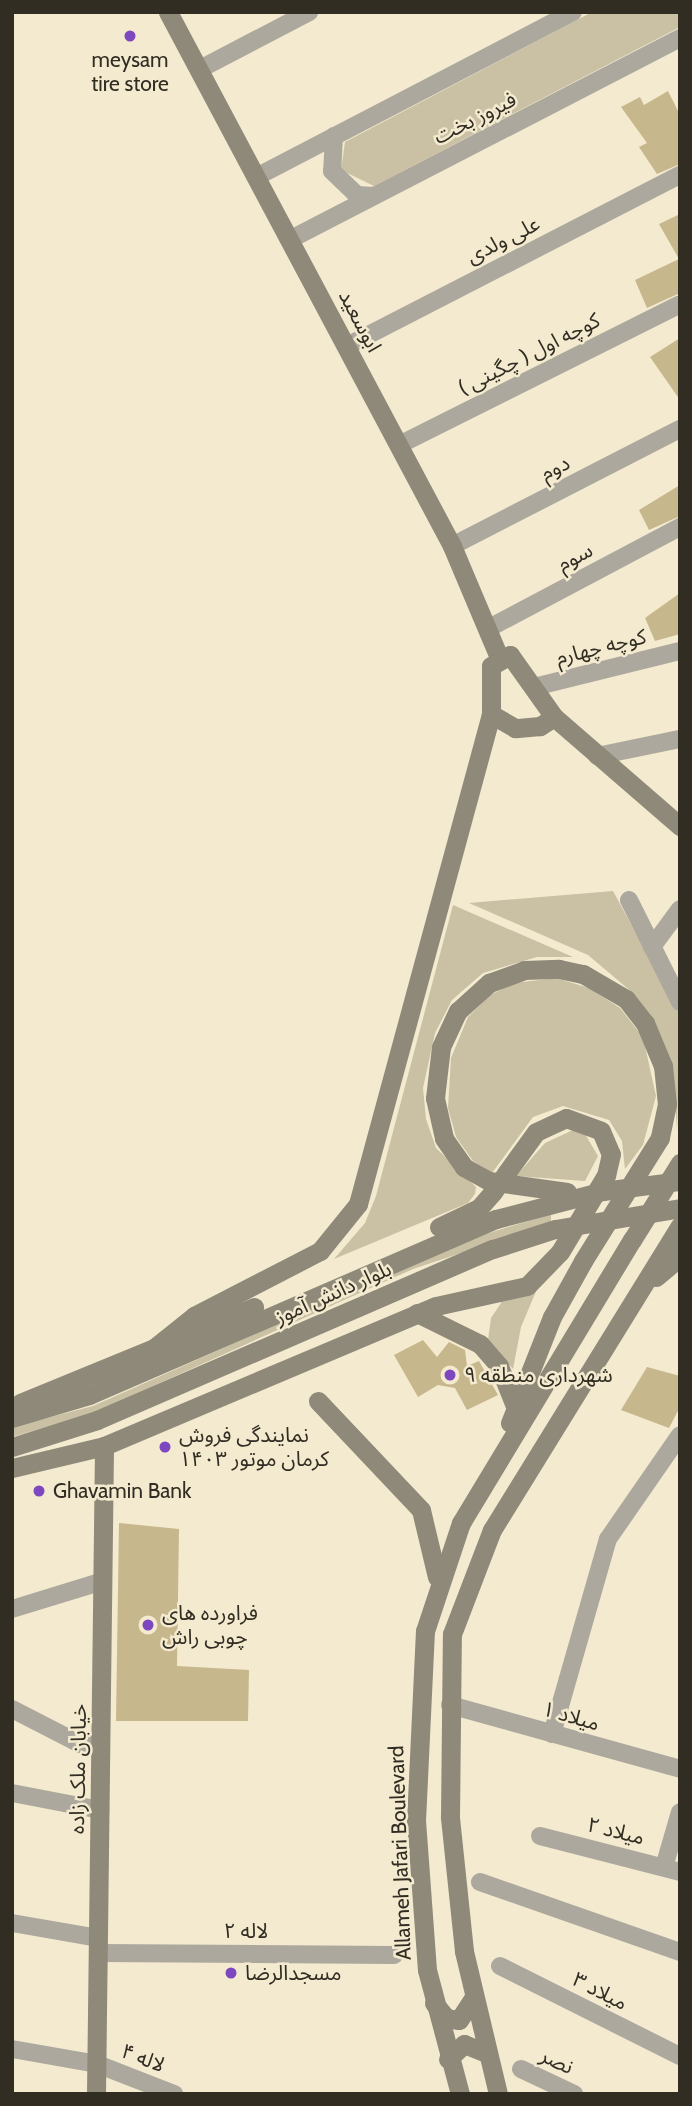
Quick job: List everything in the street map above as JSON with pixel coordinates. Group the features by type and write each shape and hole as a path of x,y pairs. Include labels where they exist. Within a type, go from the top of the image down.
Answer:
{"main road":[{"name":"ابوسعید","path":"167,12 184,33 452,546 491,627 499,657"},
{"path":"177,12 184,33"},
{"path":"148,1353 194,1317 320,1251 358,1204 491,714 491,666 499,657 519,662 554,717 597,757 679,824"},
{"path":"491,714 527,730 554,717"},
{"path":"501,1453 515,1406 583,1261 660,1138 667,1104 663,1066 645,1023 626,999 583,974 537,968 500,978 467,1000 450,1023 435,1074 439,1124 451,1152 476,1174 513,1187 604,1183"},
{"path":"12,1406 148,1353 461,1217 493,1192 536,1132 566,1118 601,1131 611,1154 604,1183 560,1252 527,1286 417,1313 104,1446 12,1468"},
{"name":"Allameh Jafari Boulevard","path":"460,2094 434,2003 416,1821 425,1631 438,1580 460,1523 680,1163"},
{"name":"بلوار دانش آموز","path":"12,1418 89,1395 459,1232 604,1183 680,1181"},
{"name":"بلوار دانش آموز","path":"12,1447 97,1420 493,1249 555,1229 680,1208"},
{"path":"498,2094 474,1997 450,1817 452,1634 469,1576 527,1466 676,1232"},
{"path":"642,1289 680,1257"},
{"path":"417,1313 480,1344 499,1366 515,1406"},
{"path":"318,1401 421,1510 438,1580"},
{"name":"خیابان ملک زاده","path":"96,2094 104,1446"},
{"path":"434,2003 446,2018 459,2020 474,1997"},
{"path":"448,2059 464,2044 486,2053"}],"street":[{"path":"202,68 309,12"},
{"path":"258,176 573,12"},
{"name":"فیروز بخت","path":"291,239 680,37"},
{"path":"334,136 332,171 357,195 374,196"},
{"name":"علی ولدی","path":"347,346 680,175"},
{"name":"کوچه اول ( چگینی )","path":"399,445 680,304"},
{"name":"دوم","path":"452,546 680,429"},
{"name":"سوم","path":"491,627 680,527"},
{"name":"کوچه چهارم","path":"534,687 680,651"},
{"path":"597,757 680,739"},
{"path":"629,901 680,1002"},
{"path":"652,947 680,909"},
{"path":"552,1734 608,1539 680,1435"},
{"path":"12,1609 103,1581"},
{"name":"میلاد ۱","path":"450,1705 680,1769"},
{"path":"12,1709 80,1744 101,1745"},
{"path":"12,1793 100,1810"},
{"path":"672,1869 680,1812"},
{"name":"میلاد ۲","path":"540,1836 672,1869"},
{"path":"480,1882 680,1952"},
{"name":"لاله ۲","path":"12,1923 98,1946 394,1955"},
{"name":"میلاد ۳","path":"500,1966 680,2056"},
{"name":"لاله ۴","path":"12,2049 97,2064 174,2094"},
{"name":"نصر","path":"521,2069 573,2094"}],"shaded area":[{"path":"592,12 680,12 680,27 374,186 341,170 345,142"},
{"path":"613,891 680,1015 677,1131 674,1083 651,1018 633,993 588,955 469,903"},
{"path":"453,905 573,957 537,957 483,973 452,1000 435,1033 423,1088 426,1119 436,1148 476,1187 475,1194 468,1203 334,1259 365,1223 376,1196"},
{"path":"556,978 589,988 620,1008 643,1037 656,1096 643,1145 625,1169 622,1141 609,1120 563,1106 533,1117 492,1173 473,1161 456,1137 448,1108 451,1058 468,1017 490,995 514,983"},
{"path":"573,1130 585,1134 598,1156 585,1181 516,1176 545,1143"},
{"path":"551,1214 551,1223 413,1269 91,1414 12,1437 12,1427 93,1406 466,1240"},
{"path":"537,1289 521,1327 513,1369 488,1340 491,1318 503,1300"}],"building":[{"path":"668,91 680,115 680,164 657,174 639,147 647,143 621,107 640,97 644,105"},
{"path":"680,214 680,293 647,308 635,280 679,259 659,224"},
{"path":"680,338 680,400 650,357"},
{"path":"680,485 680,516 649,530 639,510"},
{"path":"680,593 680,634 655,641 645,618"},
{"name":"شهرداری منطقه ۹","path":"423,1340 437,1357 449,1342 465,1350 467,1366 479,1361 498,1395 467,1410 455,1388 438,1385 418,1397 394,1355"},
{"path":"647,1367 680,1376 680,1407 669,1428 621,1410"},
{"name":"فراورده های چوبی راش","path":"119,1523 179,1529 177,1666 249,1670 248,1721 116,1721"}],"place":[{"name":"meysam tire store","path":"130,36"},
{"name":"شهرداری منطقه ۹","path":"450,1375"},
{"name":"نمایندگی فروش ۱۴۰۳ کرمان موتور","path":"165,1447"},
{"name":"Ghavamin Bank","path":"39,1491"},
{"name":"فراورده های چوبی راش","path":"148,1625"},
{"name":"مسجدالرضا","path":"231,1973"}]}
